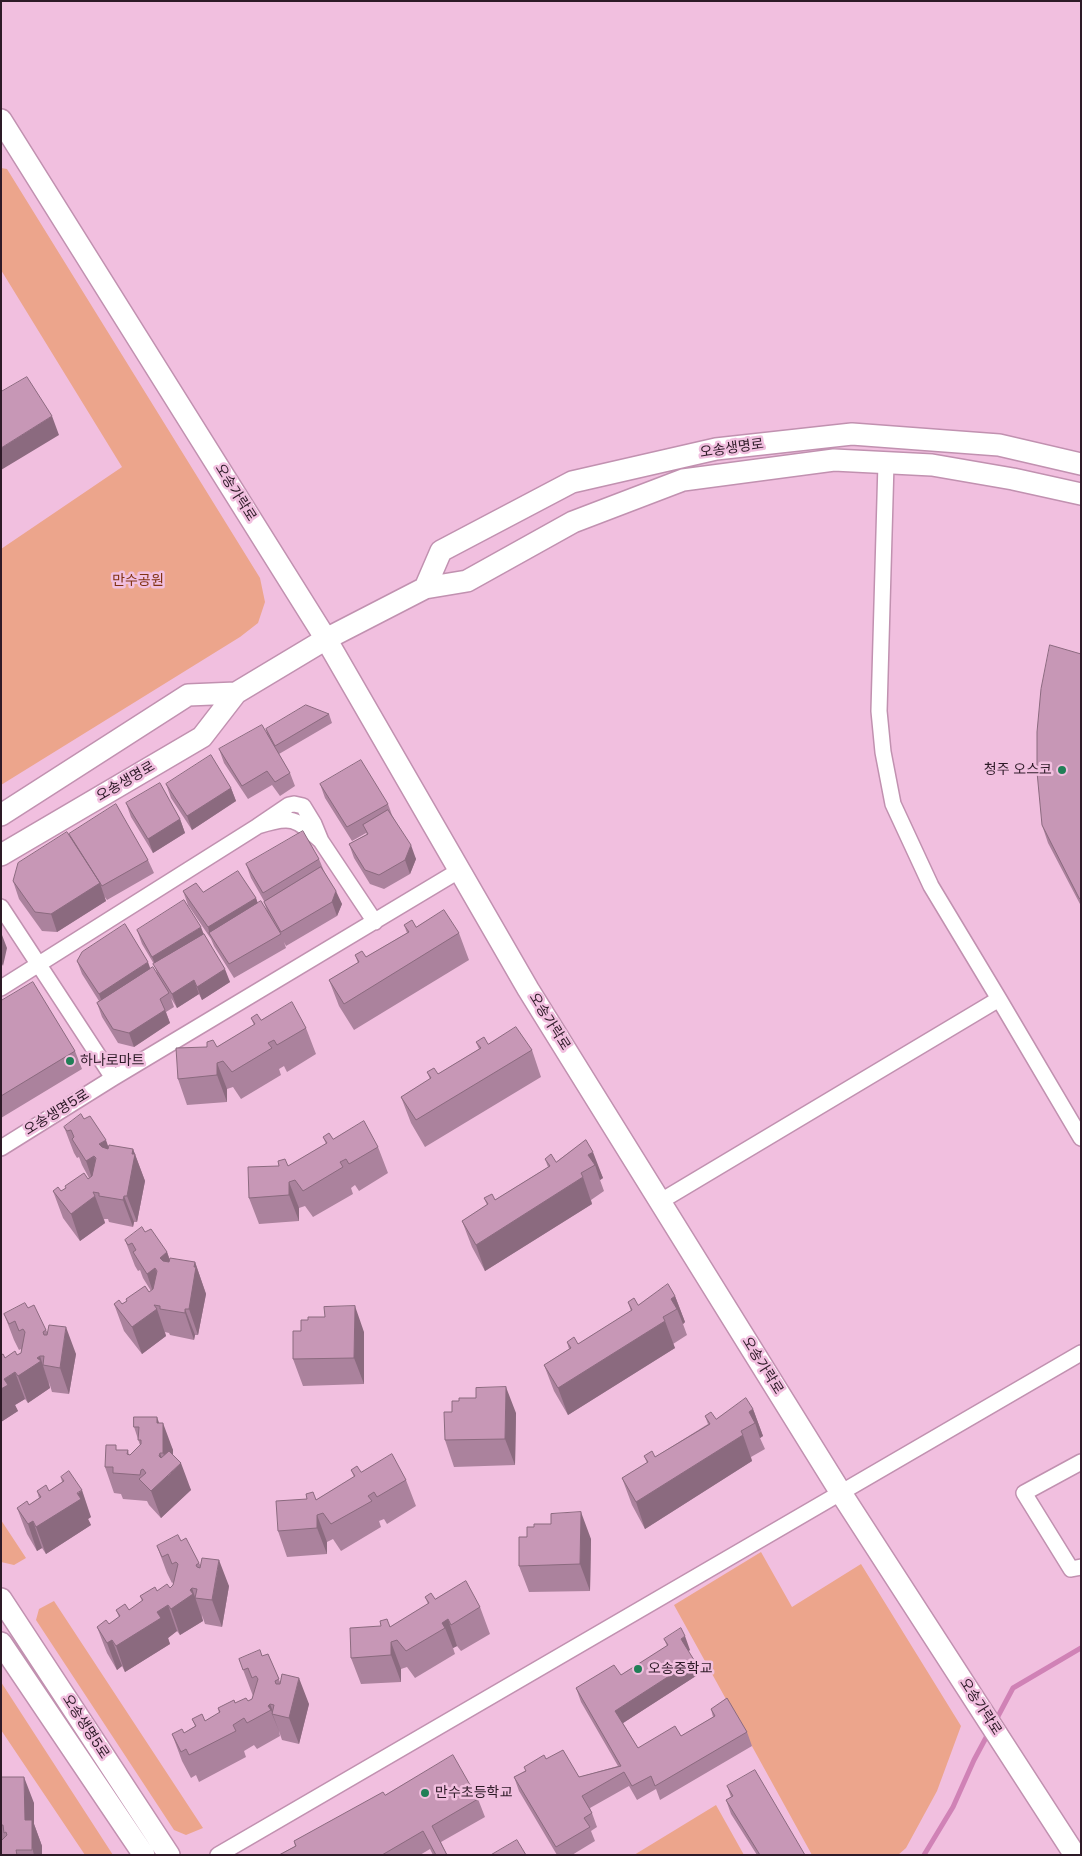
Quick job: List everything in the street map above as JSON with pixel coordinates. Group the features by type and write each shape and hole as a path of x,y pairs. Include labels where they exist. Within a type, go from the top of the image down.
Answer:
{"street":[{"name":"오송가락로","path":"4,130 326,639 528,989 841,1493 1017,1763 1074,1855"},
{"name":"오송생명로","path":"425,588 441,551 572,482 716,449 852,434 1000,445 1081,464"},
{"name":"오송생명로","path":"1,855 202,737 236,693 326,639 425,588 467,581 573,522 683,480 834,460 932,466 1013,479 1081,494"},
{"path":"886,463 879,711 882,752 893,804 931,886 1081,1138"},
{"name":"오송생명로","path":"1,815 188,695 236,693"},
{"path":"1,988 40,965 289,805 299,804 306,810 321,840 375,922"},
{"path":"1,907 113,1078 460,870"},
{"path":"661,1201 999,999"},
{"name":"오송생명5로","path":"1,1148 113,1078"},
{"path":"218,1855 1081,1353"},
{"path":"1081,1462 1024,1493 1071,1569 1081,1567"},
{"name":"오송생명5로","path":"1,1599 169,1855"},
{"name":"오송생명5로","path":"1,1643 144,1855"}],"green space":[{"name":"만수공원","path":"1,168 7,169 260,578 265,602 258,623 240,637 1,785 1,549 122,467 1,270"},
{"path":"1,1520 26,1558 14,1565 1,1562"},
{"path":"761,1552 792,1607 861,1564 961,1726 937,1791 906,1848 898,1855 812,1855 674,1605"},
{"path":"54,1601 203,1828 186,1835 174,1830 36,1620 39,1609"},
{"path":"1,1682 113,1855 85,1855 1,1730"},
{"path":"716,1805 744,1855 634,1855"}],"building":[{"path":"27,377 52,416 1,448 1,392"},
{"name":"청주 오스코","path":"1050,645 1081,654 1081,900 1042,825 1037,772 1037,732 1041,689"},
{"path":"306,705 329,714 275,746 266,729"},
{"path":"262,725 290,773 275,782 267,771 242,786 219,749"},
{"path":"211,755 231,788 187,816 166,784"},
{"path":"361,760 388,804 347,827 320,784"},
{"path":"160,783 180,819 148,839 126,803"},
{"path":"116,804 148,860 102,886 69,834"},
{"path":"388,810 411,845 405,860 379,875 365,870 349,844 368,834 363,825"},
{"path":"303,831 319,859 263,893 246,864"},
{"path":"67,832 100,883 51,914 35,912 13,881 18,863"},
{"path":"321,867 336,891 332,902 281,932 264,902"},
{"path":"238,871 256,898 208,927 183,891 196,883 203,892"},
{"path":"184,900 201,927 152,957 137,930"},
{"path":"261,901 281,934 229,964 209,933"},
{"path":"444,910 459,933 344,1004 329,980 359,962 355,955 362,951 366,957 409,932 404,925 412,920 416,927"},
{"path":"125,924 148,962 99,994 77,961 82,952"},
{"path":"204,934 225,969 197,987 194,980 172,994 153,964"},
{"path":"153,967 169,993 160,999 165,1010 129,1033 113,1029 97,1003"},
{"path":"33,982 75,1051 1,1096 1,1001"},
{"path":"292,1002 306,1028 277,1045 274,1040 268,1043 272,1048 232,1072 223,1061 217,1063 217,1075 178,1079 176,1048 207,1047 207,1042 213,1040 217,1047 255,1024 251,1018 257,1014 261,1020"},
{"path":"516,1027 532,1050 416,1120 401,1097 431,1078 427,1072 434,1068 438,1074 481,1048 476,1042 484,1037 488,1044"},
{"path":"81,1114 84,1119 90,1116 106,1140 99,1144 102,1147 108,1149 109,1145 133,1149 132,1154 135,1154 127,1196 124,1196 123,1200 99,1196 99,1193 93,1192 95,1196 71,1214 53,1191 58,1187 61,1191 84,1173 88,1179 92,1176 96,1158 94,1156 86,1161 72,1139 74,1137 71,1130 67,1131 64,1127"},
{"path":"364,1121 378,1147 349,1164 346,1159 340,1162 343,1167 303,1191 295,1180 289,1182 289,1195 249,1198 248,1167 279,1166 278,1161 285,1159 288,1166 327,1143 323,1137 329,1133 333,1139"},
{"path":"586,1140 593,1152 588,1155 595,1165 581,1173 583,1177 476,1245 462,1221 488,1204 484,1198 492,1194 495,1200 550,1166 545,1159 551,1154 556,1162"},
{"path":"142,1227 145,1232 151,1229 167,1252 160,1258 163,1261 169,1262 170,1258 195,1262 194,1267 196,1267 189,1309 185,1309 185,1313 160,1309 160,1306 154,1305 157,1309 132,1327 114,1304 119,1300 122,1304 145,1286 149,1292 153,1289 157,1271 155,1268 147,1274 133,1252 136,1250 132,1243 128,1245 125,1240"},
{"path":"668,1284 675,1296 671,1299 677,1309 663,1317 665,1321 558,1388 544,1365 571,1348 567,1342 574,1337 578,1344 632,1310 628,1302 634,1298 638,1305"},
{"path":"25,1303 28,1308 34,1305 46,1330 43,1332 44,1335 47,1335 49,1325 66,1327 60,1368 43,1365 44,1356 40,1356 37,1358 41,1361 18,1376 15,1372 4,1379 8,1385 1,1389 1,1355 3,1354 5,1358 15,1351 17,1355 21,1353 25,1332 23,1329 19,1331 15,1321 9,1324 4,1314"},
{"path":"355,1306 354,1358 293,1359 293,1331 301,1331 301,1320 308,1320 308,1317 325,1317 324,1307"},
{"path":"506,1387 505,1439 445,1440 444,1412 452,1412 452,1401 459,1401 459,1398 476,1398 476,1388"},
{"path":"746,1398 753,1409 749,1412 755,1423 741,1431 743,1435 636,1502 622,1478 648,1462 644,1456 652,1451 655,1457 710,1424 705,1416 711,1412 716,1419"},
{"path":"134,1417 157,1417 157,1423 163,1423 163,1453 160,1453 159,1456 161,1458 169,1451 181,1463 151,1491 139,1479 146,1473 143,1469 140,1475 113,1473 113,1467 105,1467 106,1445 116,1445 116,1450 128,1450 127,1454 130,1455 141,1444 141,1440 138,1440 139,1427 134,1427"},
{"path":"392,1454 406,1480 377,1497 374,1492 368,1496 372,1501 331,1524 323,1513 317,1515 317,1528 278,1531 276,1501 307,1499 306,1494 313,1492 316,1500 355,1476 351,1470 357,1466 361,1472"},
{"path":"69,1471 82,1490 77,1493 81,1499 36,1527 33,1521 28,1524 17,1508 27,1501 29,1505 41,1497 37,1491 46,1485 49,1491 64,1481 61,1477"},
{"path":"581,1512 580,1564 519,1566 519,1537 527,1537 527,1527 534,1527 534,1524 551,1524 551,1514"},
{"path":"178,1535 181,1541 186,1538 199,1563 196,1565 197,1567 200,1568 202,1558 219,1560 212,1600 195,1598 197,1589 192,1588 190,1590 193,1594 171,1609 168,1605 157,1612 161,1618 116,1646 112,1640 107,1643 97,1627 106,1620 109,1624 120,1616 116,1610 125,1604 129,1610 143,1600 140,1596 155,1587 157,1591 167,1584 170,1588 173,1585 178,1564 176,1562 172,1564 168,1554 162,1557 157,1546"},
{"path":"466,1581 480,1607 451,1625 448,1619 442,1623 445,1628 406,1651 397,1640 391,1642 391,1655 351,1658 350,1628 381,1626 380,1621 387,1619 390,1627 429,1603 425,1597 431,1593 435,1599"},
{"path":"681,1628 685,1636 681,1639 694,1660 615,1711 638,1748 675,1726 681,1736 715,1716 711,1709 727,1698 747,1732 655,1786 651,1776 632,1786 624,1772 582,1796 592,1813 584,1818 590,1827 556,1847 514,1777 526,1771 524,1767 544,1755 546,1759 563,1750 579,1777 621,1766 576,1688 614,1665 621,1675 668,1645 664,1639"},
{"path":"260,1650 262,1656 268,1654 279,1679 275,1681 276,1684 280,1684 282,1674 299,1678 289,1718 272,1714 274,1705 270,1704 268,1706 271,1710 247,1723 244,1718 233,1725 236,1731 189,1755 186,1749 181,1752 172,1734 182,1729 184,1733 196,1726 192,1719 202,1714 205,1721 220,1712 218,1708 234,1700 235,1703 246,1698 248,1701 252,1699 258,1679 256,1676 252,1678 248,1668 243,1670 239,1659"},
{"path":"453,1755 478,1799 432,1826 447,1855 436,1855 423,1831 382,1855 279,1855 296,1846 294,1841 383,1792 385,1795"},
{"path":"755,1770 805,1855 760,1855 726,1800 733,1796 727,1786"},
{"path":"1,1777 24,1777 25,1820 32,1820 32,1850 16,1850 17,1855 1,1855 1,1841 7,1835 6,1832 4,1833 3,1825 1,1825"},
{"path":"517,1840 526,1855 491,1855"}],"waterway":[{"path":"996,1720 1013,1688 1081,1648"},
{"path":"924,1855 953,1807 989,1732"}],"place":[{"name":"청주 오스코","path":"1062,770"},
{"name":"하나로마트","path":"70,1061"},
{"name":"오송중학교","path":"638,1669"},
{"name":"만수초등학교","path":"425,1793"}]}
